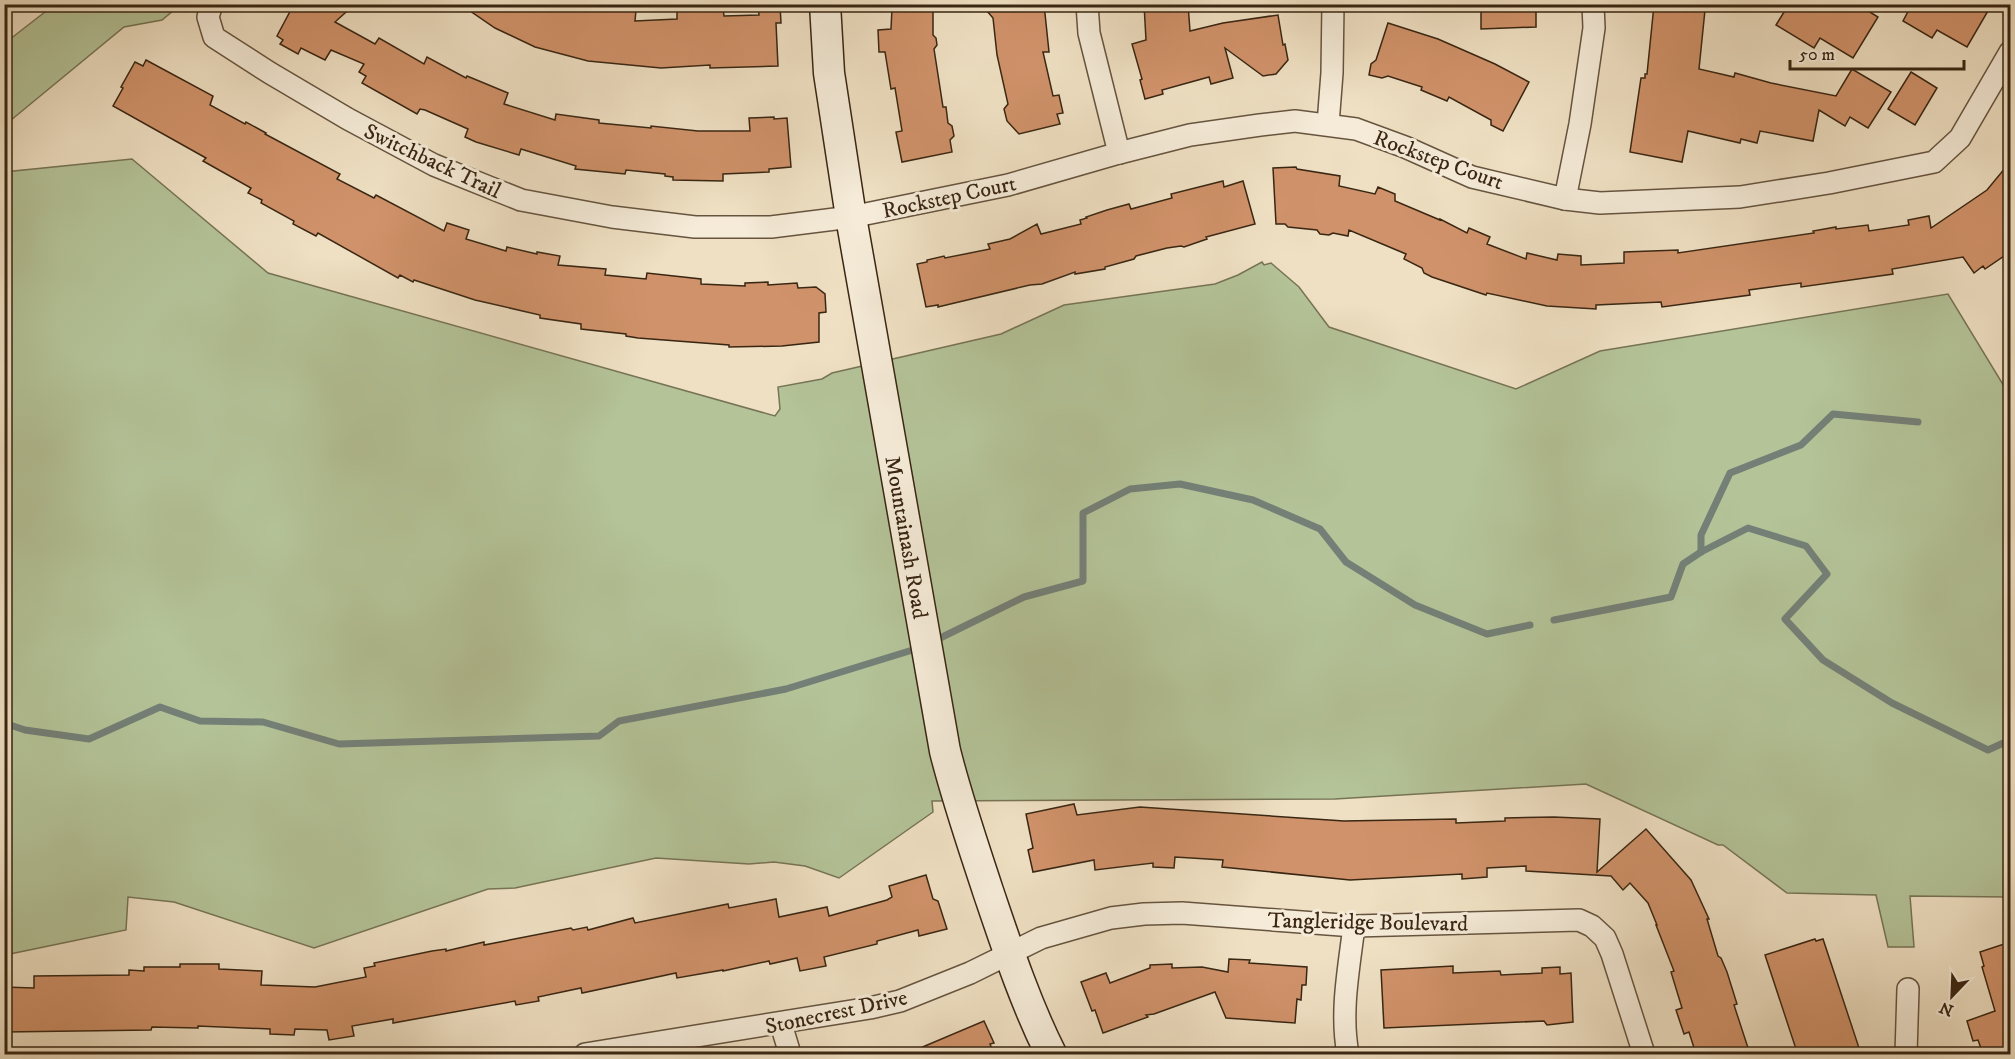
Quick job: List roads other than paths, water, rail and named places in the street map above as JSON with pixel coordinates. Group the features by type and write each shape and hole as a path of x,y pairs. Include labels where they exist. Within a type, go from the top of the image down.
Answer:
{"street":[{"name":"Switchback Trail","path":"212,4 208,17 214,37 270,73 348,119 434,165 521,200 612,217 695,227 771,227 851,217"},
{"name":"Mountainash Road","path":"825,4 829,73 851,217 945,751 955,792 1009,954 1023,993 1051,1054"},
{"path":"1087,4 1089,33 1119,153"},
{"path":"1328,124 1332,73 1333,4"},
{"path":"1565,199 1580,124 1593,39 1593,4"},
{"name":"Rockstep Court","path":"851,217 1008,185 1190,135 1295,121 1328,124 1366,133 1405,147 1472,177 1565,199 1600,203 1740,197 1829,183 1934,162 1960,138 2010,52"},
{"name":"Tangleridge Boulevard","path":"1009,954 1041,938 1111,918 1144,914 1182,913 1354,926 1579,921 1592,926 1605,938 1644,1054"},
{"path":"1348,1054 1345,1000 1354,926"},
{"name":"Stonecrest Drive","path":"585,1054 781,1024 900,1001 970,973 1009,954"},
{"path":"1906,1054 1908,989"},
{"path":"781,1024 790,1054"}],"waterway":[{"path":"1701,552 1701,535 1730,473 1801,445 1833,414 1918,422"},
{"path":"934,641 1024,597 1083,581 1083,513 1130,489 1180,484 1253,500 1320,529 1346,562 1415,605 1487,634 1530,625"},
{"path":"1554,620 1671,597 1683,564 1748,528 1806,546 1827,574 1785,619 1823,660 1892,703 1988,750 2010,740"},
{"path":"4,723 25,730 89,739 160,707 200,721 263,722 339,744 599,736 619,721 786,689 919,648"}]}
